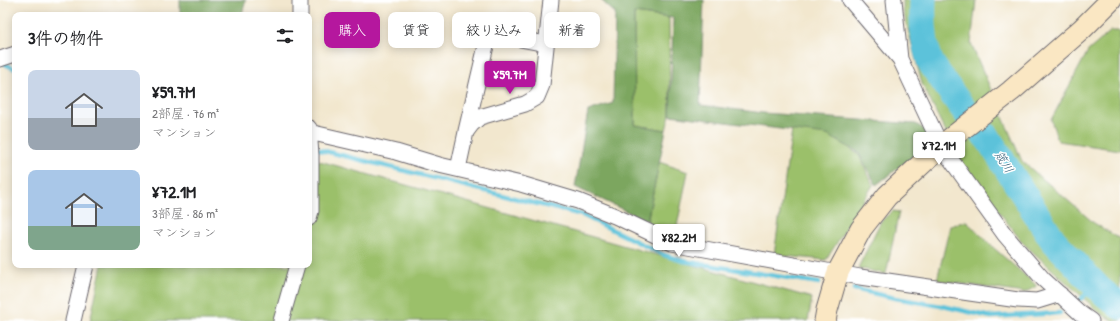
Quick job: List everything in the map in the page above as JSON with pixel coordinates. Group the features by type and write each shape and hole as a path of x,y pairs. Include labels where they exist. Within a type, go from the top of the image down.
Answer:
{"street":[{"path":"300,0 300,12"},
{"path":"550,12 551,0"},
{"path":"850,0 900,59 941,146 1005,235 1043,278 1081,314 1091,321"},
{"path":"894,0 900,59"},
{"path":"825,321 838,272 860,229 887,196 941,146 1011,91 1082,29 1111,0"},
{"path":"458,169 489,33 544,44"},
{"path":"466,132 480,117 525,104 537,97 542,85 546,48"},
{"path":"312,138 396,152 521,184 578,201 615,216 672,243 860,277 1018,300 1037,301 1060,294"},
{"path":"73,321 85,268"},
{"path":"281,321 296,268"}],"green space":[{"path":"180,0 246,0 243,12 180,12"},
{"path":"601,0 704,0 700,105 763,113 916,124 938,138 876,185 858,152 827,135 670,115 673,18 634,13 635,125 666,130 647,221 575,187 588,111 613,103 615,13"},
{"path":"903,0 976,0 971,44 1022,161 1094,223 1120,239 1120,321 1114,321 1101,314 1023,243 960,161 922,84 903,10"},
{"path":"634,13 669,18 670,115 666,130 635,125"},
{"path":"1111,31 1120,31 1120,150 1058,141 1051,120 1088,51"},
{"path":"792,130 830,134 859,155 873,185 826,260 774,255"},
{"path":"312,159 812,298 808,321 90,321 101,268 312,268"},
{"path":"659,162 688,172 675,236 647,223"},
{"path":"893,211 899,212 886,274 858,268 881,221"},
{"path":"966,221 1037,286 1024,293 937,280 950,226"}],"waterway":[{"name":"筬川","path":"923,0 924,39 930,61 933,66 964,110 989,140 1053,240 1099,289 1120,306"},
{"path":"1,62 12,68"},
{"path":"313,148 582,215 664,255 683,261 819,283"},
{"path":"1081,299 1095,285"},
{"path":"854,289 991,317 1060,313"}]}
